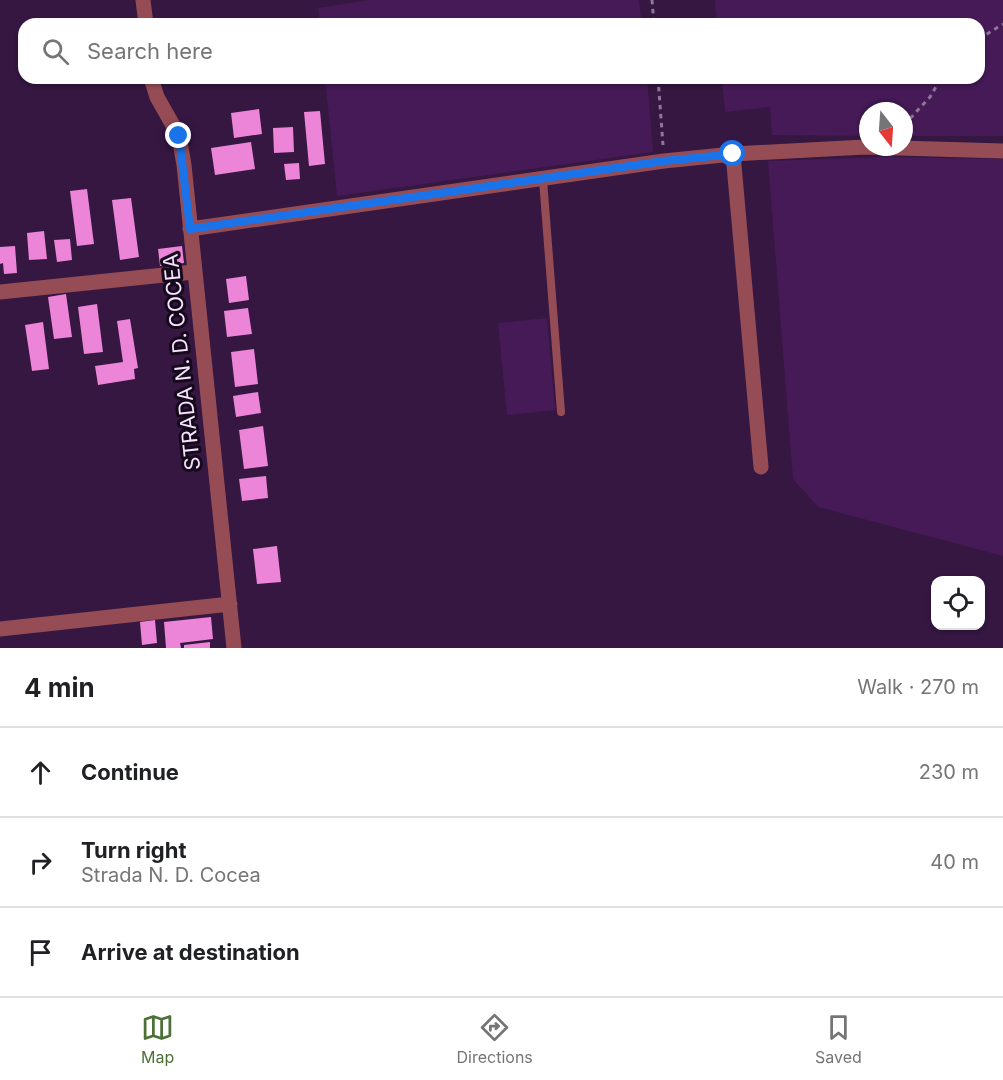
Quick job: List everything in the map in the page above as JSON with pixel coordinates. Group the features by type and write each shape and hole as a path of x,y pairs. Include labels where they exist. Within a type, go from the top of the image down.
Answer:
{"street":[{"path":"144,0 146,18"},
{"name":"STRADA N. D. COCEA","path":"153,84 157,97 179,136 234,648"},
{"path":"190,229 664,161 733,154 865,147 1003,151"},
{"path":"733,154 761,467"},
{"path":"0,292 193,272"},
{"path":"0,629 230,604"}],"lane":[{"path":"543,180 561,412"}],"path":[{"path":"652,0 654,18"},
{"path":"985,35 1003,24"},
{"path":"658,84 664,161"},
{"path":"913,116 930,98 938,84"}],"shaded area":[{"path":"370,0 639,0 641,18 319,18 318,8"},
{"path":"715,0 1003,0 1003,136 913,136 913,102 859,102 859,136 772,135 770,107 725,112 723,84 985,84 985,18 716,18"},
{"path":"326,84 647,84 653,152 337,196"},
{"path":"884,157 1003,159 1003,556 818,507 793,479 768,161"},
{"path":"547,318 555,410 507,415 498,323"}],"building":[{"path":"259,109 262,134 234,138 231,113"},
{"path":"320,111 325,164 309,166 304,112"},
{"path":"293,127 294,152 274,153 273,128"},
{"path":"251,142 255,169 215,175 211,148"},
{"path":"299,163 300,179 286,180 284,164"},
{"path":"87,189 94,244 77,246 70,191"},
{"path":"131,198 139,257 120,260 112,200"},
{"path":"44,231 47,259 29,260 27,233"},
{"path":"70,239 72,260 57,262 54,240"},
{"path":"15,246 17,273 4,274 3,263 0,264 0,247"},
{"path":"182,246 184,263 160,266 158,249"},
{"path":"246,276 249,300 229,303 226,279"},
{"path":"66,294 72,337 54,339 48,297"},
{"path":"97,304 103,352 84,354 78,307"},
{"path":"248,308 252,334 227,337 224,311"},
{"path":"130,319 138,368 134,369 135,379 98,385 95,366 123,362 117,321"},
{"path":"43,322 49,369 32,371 25,325"},
{"path":"254,349 258,384 235,387 231,352"},
{"path":"258,392 261,413 236,417 233,396"},
{"path":"263,426 268,466 244,469 239,430"},
{"path":"266,476 268,498 242,501 239,479"},
{"path":"277,546 281,582 257,584 253,549"},
{"path":"211,617 213,639 180,643 181,648 166,648 164,622"},
{"path":"155,620 157,643 142,645 140,622"},
{"path":"210,642 210,648 184,648 184,645"}],"route":[{"path":"179,136 190,229 664,161 733,154"}]}
